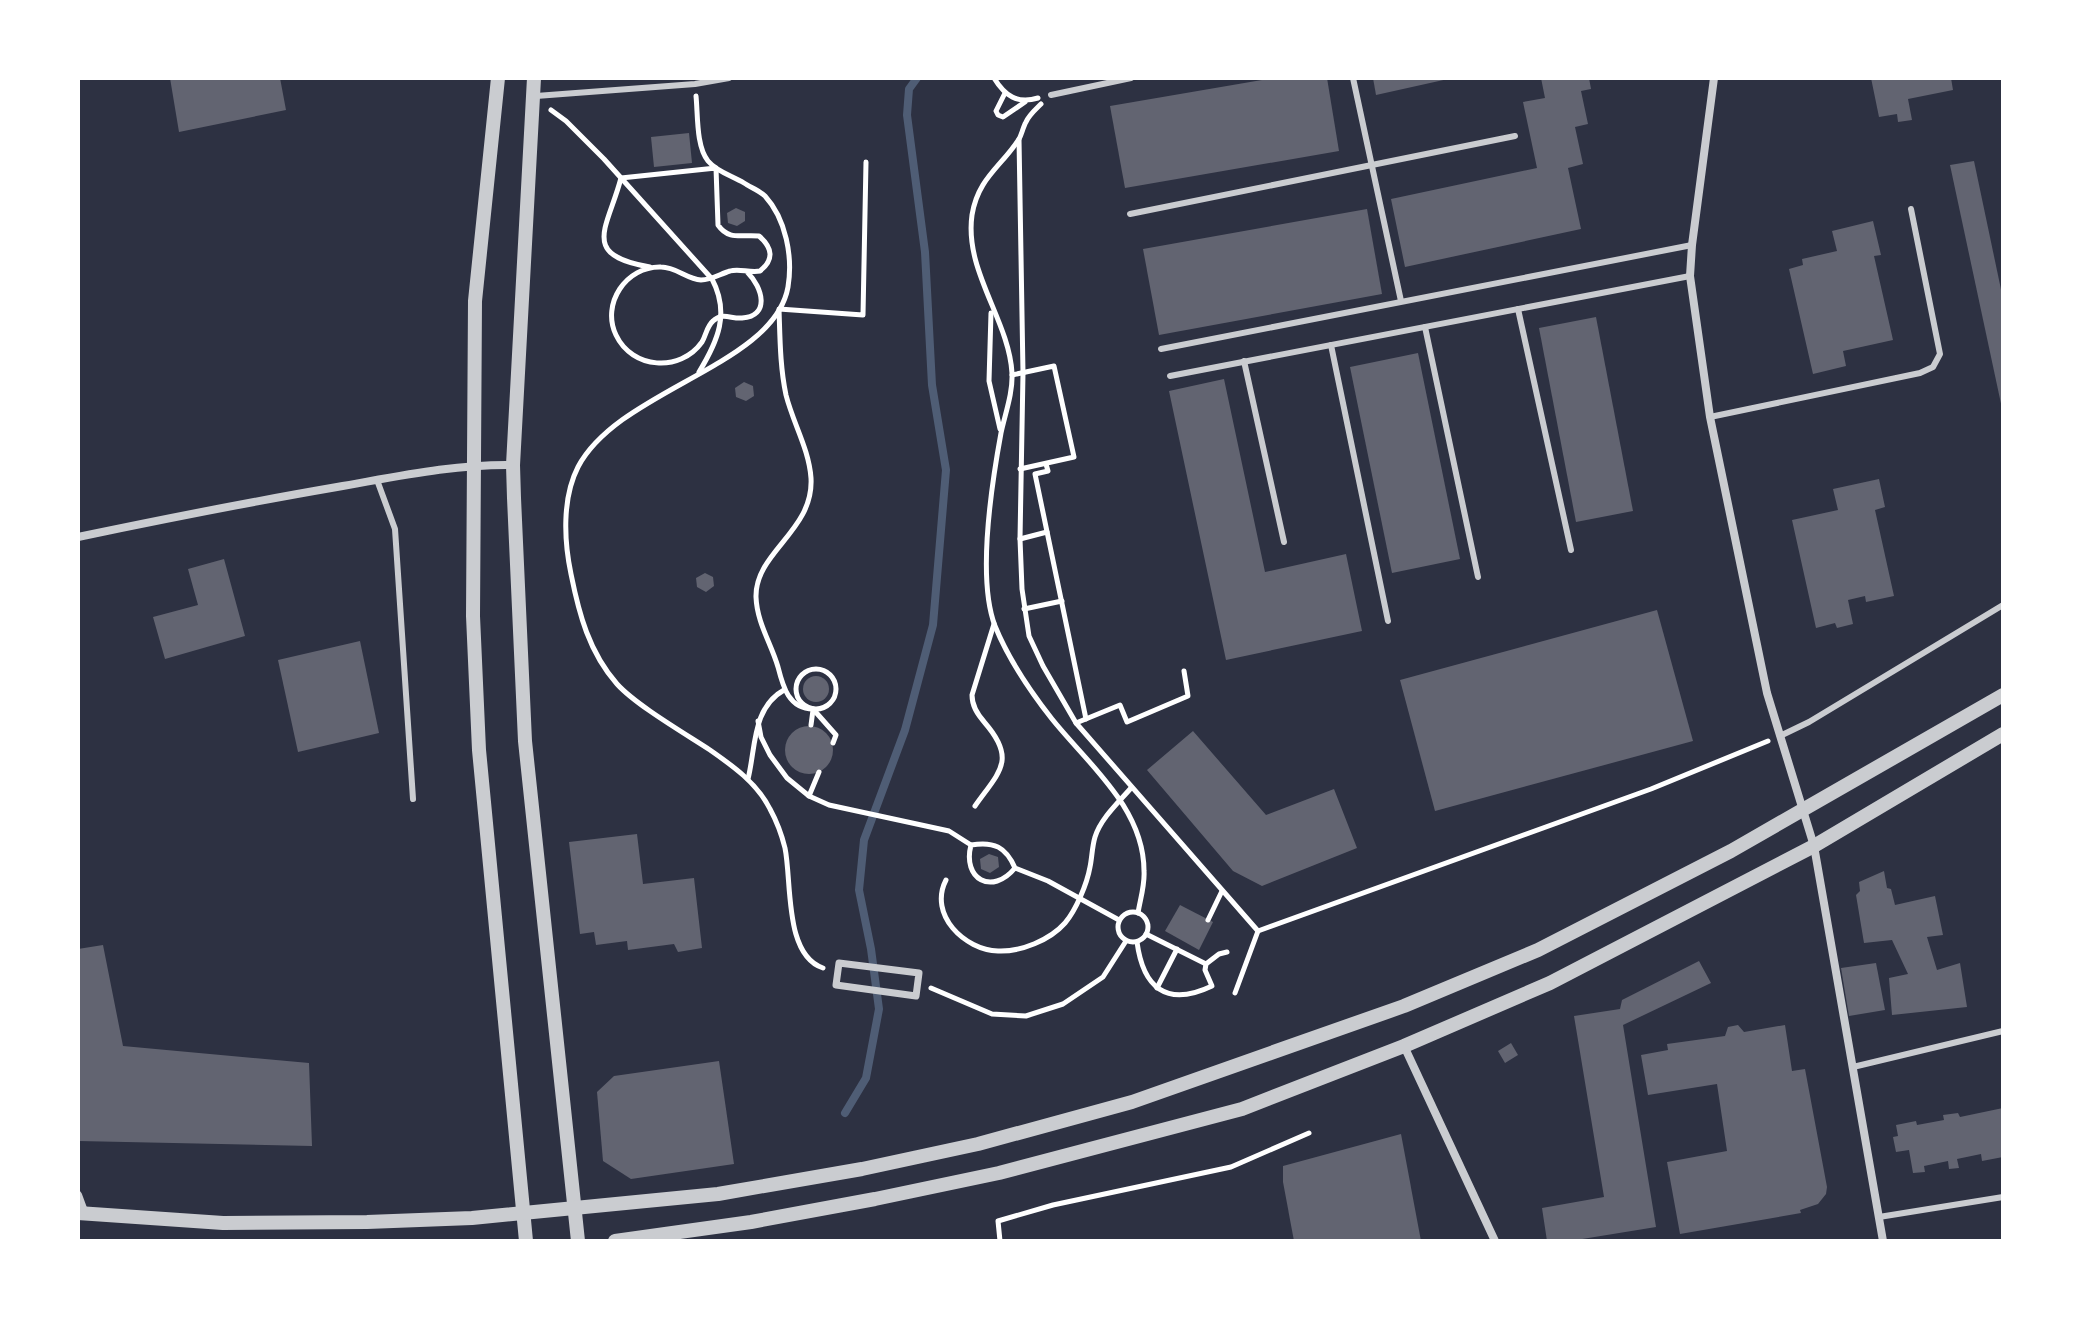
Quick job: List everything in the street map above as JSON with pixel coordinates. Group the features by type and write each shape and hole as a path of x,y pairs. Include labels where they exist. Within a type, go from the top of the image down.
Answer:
{"street":[{"path":"498,78 475,301 473,616 479,750 526,1241"},
{"path":"534,78 513,465 525,741 578,1241"},
{"path":"1714,78 1690,276 1710,417 1767,693 1814,846 1879,1217 1880,1241"},
{"path":"78,537 194,512 473,464 513,465"},
{"path":"78,1195 82,1214 223,1223 367,1222 523,1214 718,1194 862,1169 978,1144 1132,1102 1404,1006 1538,950 1731,851 2003,695"},
{"path":"615,1241 751,1222 999,1173 1242,1109 1404,1046 1550,983 1814,846 2003,734"},
{"path":"839,963 919,973 916,996 836,985 837,973 839,963"},
{"path":"1404,1046 1495,1241"}],"lane":[{"path":"532,96 695,84 729,78"},
{"path":"1051,95 1131,78"},
{"path":"1353,78 1401,301"},
{"path":"1130,214 1515,136"},
{"path":"1710,417 1920,373 1933,367 1940,354 1911,209"},
{"path":"1161,349 1692,245"},
{"path":"1170,376 1690,276"},
{"path":"1518,309 1571,550"},
{"path":"1425,327 1478,577"},
{"path":"1331,345 1388,621"},
{"path":"1244,361 1284,542"},
{"path":"377,480 395,529 413,799"},
{"path":"1780,736 1809,722 2003,605"},
{"path":"1853,1067 2003,1031"},
{"path":"1879,1217 2003,1197"}],"path":[{"path":"994,78 1005,93 1022,102 1003,117 996,111 1005,93"},
{"path":"695,84 700,132 707,160 764,195 782,226 790,257 788,289 779,309 762,332 730,355 635,409 602,435 577,468 565,512 568,559 586,635 600,662 619,686 748,779 770,808 784,846 793,923 799,944 812,965 837,973"},
{"path":"1051,95 1026,119 1019,138 1023,373 1020,539 1024,609 1034,646 1076,723 1258,931"},
{"path":"532,96 566,121 712,279 721,301 722,316 717,339 698,372"},
{"path":"1019,138 994,166 981,187 972,216 974,248 1012,375 1001,434 987,549 989,593 994,623 1008,653 1051,717 1106,780 1134,825 1141,846 1144,872 1138,913"},
{"path":"779,309 863,315 866,162"},
{"path":"621,178 716,168"},
{"path":"621,178 605,224 604,244 611,256 621,261 664,267 699,280 712,279 729,271 760,271 769,264 771,254 767,243 759,236 733,237 718,225 716,168"},
{"path":"650,267 624,282 615,297 611,316 616,335 628,352 643,361 661,364 680,360 702,342 711,322 722,316 741,318 752,315 760,307 763,298 761,289 748,273"},
{"path":"991,305 989,381 1001,434"},
{"path":"779,309 781,363 786,394 811,478 808,505 799,523 762,570 756,593 758,618 784,690 794,704 804,709 813,709 826,707 836,691 829,673 816,669 803,673 795,691 801,703 813,709 836,735 833,743"},
{"path":"1012,375 1054,366 1074,457 1020,469"},
{"path":"1046,464 1048,471 1035,474 1086,719"},
{"path":"1020,539 1047,532"},
{"path":"1024,609 1062,601"},
{"path":"975,806 1003,763 1003,750 999,742 972,705 972,695 994,623"},
{"path":"1076,723 1120,705 1127,722 1188,696 1184,671"},
{"path":"748,779 758,721 772,697 784,690"},
{"path":"811,725 813,709"},
{"path":"758,721 761,737 770,755 787,778 809,796 829,805 949,831 971,845 998,845 1008,853 1015,868 1079,897 1119,920"},
{"path":"1235,993 1258,931 1651,789 1780,736"},
{"path":"809,796 819,772"},
{"path":"946,880 941,890 940,904 947,921 965,940 997,952 1033,945 1064,923 1090,871 1095,837 1103,821 1131,788"},
{"path":"971,845 968,855 978,879 988,884 1005,880 1015,868"},
{"path":"1208,920 1222,891"},
{"path":"1130,912 1138,913 1148,924 1146,934 1137,942 1126,941 1118,929 1119,920 1130,912"},
{"path":"1146,934 1206,964"},
{"path":"918,984 992,1014 1026,1016 1063,1004 1103,977 1126,941"},
{"path":"1137,942 1140,966 1147,980 1170,994 1188,994 1212,986 1205,970 1206,964 1227,952"},
{"path":"1157,988 1177,949"},
{"path":"1000,1241 998,1221 1053,1205 1231,1167 1309,1133"}],"building":[{"path":"170,78 280,78 286,110 179,132"},
{"path":"1273,78 1327,78 1339,151 1125,188 1110,106"},
{"path":"1373,78 1448,78 1448,79 1376,95"},
{"path":"1541,78 1589,78 1591,89 1581,91 1588,124 1575,127 1583,164 1568,168 1581,229 1405,267 1391,199 1537,168 1523,102 1545,98"},
{"path":"1871,78 1951,78 1953,90 1908,99 1912,120 1898,122 1897,114 1879,117"},
{"path":"689,133 692,163 654,167 651,137"},
{"path":"1974,161 2003,299 2003,413 1950,165"},
{"path":"736,208 745,212 745,221 737,226 728,223 727,213"},
{"path":"1367,209 1382,294 1159,335 1143,249"},
{"path":"1873,221 1881,255 1874,256 1893,340 1843,351 1846,366 1813,374 1789,269 1803,265 1802,259 1837,251 1832,231"},
{"path":"1596,317 1633,511 1576,522 1539,328"},
{"path":"1418,353 1460,559 1392,573 1350,367"},
{"path":"1224,379 1265,572 1346,554 1362,631 1226,660 1169,391"},
{"path":"744,382 753,386 754,396 746,401 736,397 735,388"},
{"path":"1879,479 1885,507 1875,510 1894,596 1866,602 1865,596 1848,600 1853,624 1837,628 1835,623 1816,628 1792,520 1838,510 1833,489"},
{"path":"224,559 245,636 165,659 153,617 198,605 188,569"},
{"path":"705,573 713,577 714,586 706,592 697,587 696,578"},
{"path":"1657,610 1693,741 1435,811 1400,680"},
{"path":"360,641 379,733 298,752 278,660"},
{"path":"816,676 825,680 829,689 825,698 816,702 807,698 803,689 807,680"},
{"path":"809,726 818,727 826,733 832,741 832,759 826,767 818,773 809,774 800,773 792,767 786,759 785,750 786,741 792,733 800,727"},
{"path":"1193,731 1266,815 1334,789 1357,848 1262,886 1233,871 1147,770"},
{"path":"637,834 643,884 694,878 702,948 678,952 674,944 628,950 627,941 596,945 594,932 580,934 569,842"},
{"path":"989,854 998,857 999,867 990,873 981,869 980,859"},
{"path":"1884,871 1895,905 1935,896 1943,935 1927,937 1937,970 1960,963 1967,1007 1892,1015 1889,978 1908,974 1892,940 1864,943 1856,895 1860,891 1859,882"},
{"path":"1180,905 1213,922 1199,950 1165,931"},
{"path":"103,945 123,1046 309,1063 312,1146 78,1141 78,949"},
{"path":"1699,961 1711,983 1623,1025 1656,1227 1570,1241 1547,1241 1542,1208 1604,1197 1574,1016 1620,1009 1622,1000"},
{"path":"1876,963 1885,1010 1849,1016 1841,968"},
{"path":"1738,1025 1744,1032 1785,1025 1792,1071 1805,1069 1826,1194 1818,1204 1800,1210 1801,1213 1680,1234 1667,1162 1727,1151 1717,1084 1648,1095 1641,1055 1668,1050 1667,1044 1725,1036 1728,1027"},
{"path":"1511,1043 1518,1055 1505,1063 1498,1051"},
{"path":"719,1061 734,1164 631,1179 603,1161 597,1092 614,1076"},
{"path":"2003,1108 2003,1157 1982,1161 1981,1154 1957,1159 1959,1168 1949,1169 1948,1161 1924,1166 1925,1172 1913,1173 1909,1150 1896,1152 1893,1137 1898,1136 1896,1125 1916,1121 1917,1125 1944,1120 1943,1115 1958,1113 1960,1117"},
{"path":"1401,1134 1421,1241 1294,1241 1283,1166"}],"waterway":[{"path":"845,1113 866,1078 879,1009 859,890 864,840 905,730 933,625 946,470 932,385 925,252 907,115 909,89 917,78"}]}
